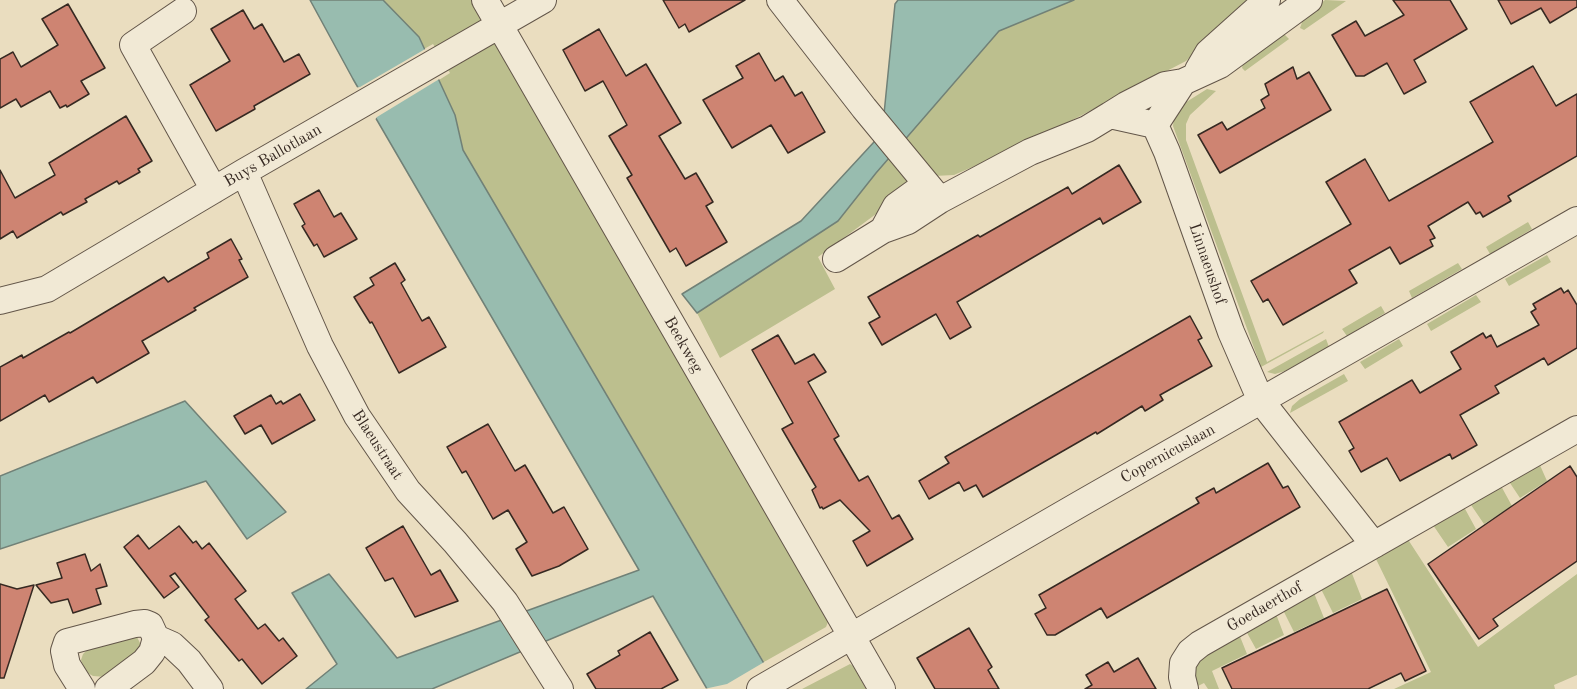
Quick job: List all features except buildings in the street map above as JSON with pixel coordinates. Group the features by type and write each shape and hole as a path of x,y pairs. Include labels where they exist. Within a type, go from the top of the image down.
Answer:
{"street":[{"name":"Beekweg","path":"485,0 882,689"},
{"name":"Buys Ballotlaan","path":"0,301 47,289 244,172 543,0"},
{"path":"780,0 925,184"},
{"path":"836,259 883,230 908,221 925,184 1030,152 1087,129 1165,84 1188,79 1220,65 1276,5 1309,0"},
{"path":"183,11 133,45 214,190"},
{"path":"1110,116 1155,125 1188,79"},
{"name":"Linnaeushof","path":"1155,125 1167,152 1231,332 1261,401"},
{"name":"Blaeustraat","path":"244,172 320,346 357,416 408,491 455,542 505,602 560,689"},
{"name":"Copernicuslaan","path":"760,689 1577,220"},
{"path":"1261,401 1374,545"},
{"name":"Goedaerthof","path":"1185,689 1182,677 1183,663 1190,652 1200,644 1577,429"},
{"path":"82,689 67,665 64,651 67,642 145,623 150,625 156,638 152,652 144,662 108,689"},
{"path":"156,638 172,645 189,661 210,689"}],"green space":[{"path":"383,0 471,0 483,21 437,50 433,44 424,49 419,37"},
{"path":"1074,0 1249,0 1186,61 1030,142 954,175 934,176 901,143 999,31"},
{"path":"1325,0 1346,1 1304,30 1300,28 1304,17"},
{"path":"1281,35 1289,39 1245,71 1242,68 1243,63"},
{"path":"497,44 828,622 826,627 764,662 463,150 455,115 439,80 450,73 447,68"},
{"path":"1207,89 1216,91 1190,115 1186,124 1186,140 1267,362 1324,331 1261,367 1173,126 1174,117 1180,106"},
{"path":"889,157 909,184 907,191 818,257 835,289 720,358 697,313 838,221"},
{"path":"1528,222 1532,229 1490,254 1486,247"},
{"path":"1547,255 1551,262 1509,286 1505,279"},
{"path":"1458,263 1462,269 1412,298 1409,291"},
{"path":"1476,295 1481,302 1431,331 1427,324"},
{"path":"1381,306 1385,313 1347,336 1342,329"},
{"path":"1326,339 1329,347 1285,371 1275,374 1267,372"},
{"path":"1399,339 1403,346 1365,369 1360,362"},
{"path":"1344,374 1348,381 1290,413 1292,406 1300,399"},
{"path":"1539,463 1547,481 1520,498 1508,480"},
{"path":"1500,484 1512,506 1484,524 1469,502"},
{"path":"1464,507 1476,529 1448,547 1433,525"},
{"path":"1407,538 1478,647 1577,574 1577,675 1554,685 1555,689 1394,689 1431,672 1376,559"},
{"path":"1351,571 1362,599 1333,613 1321,589"},
{"path":"1314,593 1324,618 1294,632 1283,610"},
{"path":"1276,614 1284,635 1256,649 1246,631"},
{"path":"1239,634 1247,654 1212,671 1219,689 1208,689 1204,683 1196,687 1190,673 1193,661"},
{"path":"133,635 140,643 140,649 106,677 93,676 86,672 81,660 89,648"},
{"path":"850,664 866,689 802,689"}],"water":[{"path":"310,0 383,0 419,37 455,115 463,150 779,689 707,689 653,596 432,689 306,689 337,664 292,593 329,574 397,658 639,570 353,79"},
{"path":"898,0 1074,0 999,31 876,173 838,221 697,313 682,294 801,221 874,142 884,114 895,4"},
{"path":"185,401 286,512 247,539 206,481 0,549 0,476"}],"pier":[{"path":"427,48 441,78 374,121 354,88 360,87"},
{"path":"766,661 782,689 704,689 727,684"}]}
